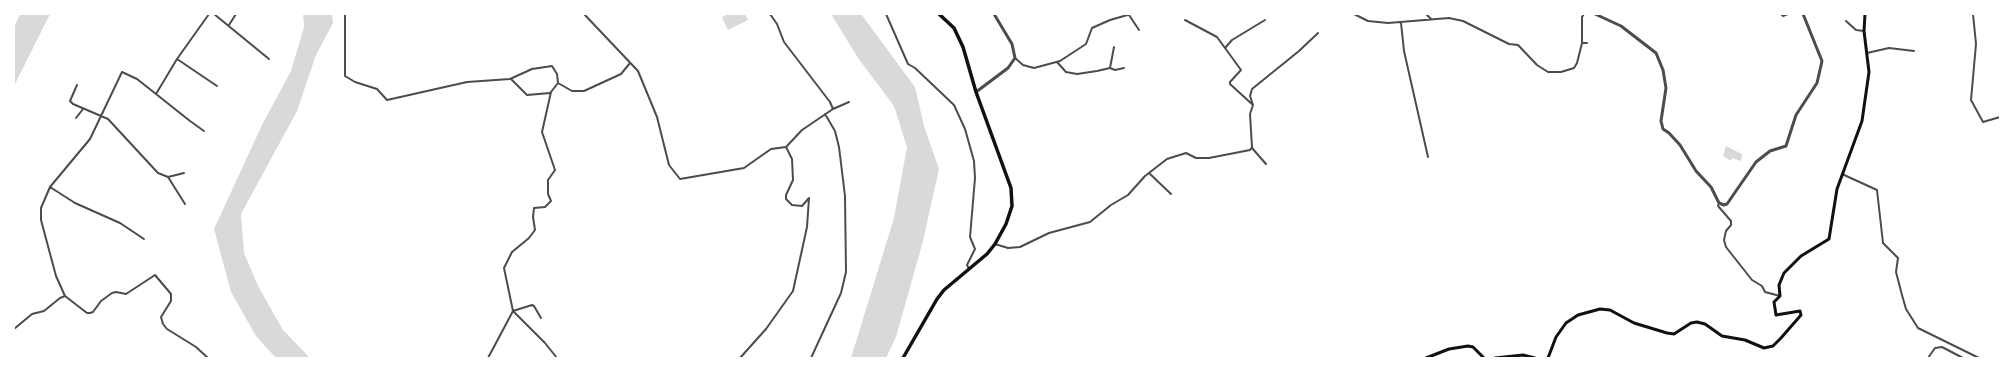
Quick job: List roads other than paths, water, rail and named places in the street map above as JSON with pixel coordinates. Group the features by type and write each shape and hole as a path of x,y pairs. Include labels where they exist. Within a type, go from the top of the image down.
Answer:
{"main road":[{"path":"903,358 937,299 944,290 986,254 995,244 1006,224 1012,206 1011,188 976,92 960,41 954,28 938,14"},
{"path":"1548,358 1556,337 1566,323 1578,315 1600,309 1610,310 1634,323 1667,333 1674,334 1691,323 1700,322 1722,336 1745,340 1759,347 1768,348 1778,342 1801,315 1800,311 1776,315 1774,302 1780,296 1779,285 1784,273 1801,256 1829,239 1833,207 1841,174 1854,146 1862,121 1869,72 1864,31 1865,14"},
{"path":"1426,358 1449,349 1468,346 1473,347 1484,358"},
{"path":"1495,358 1523,355 1535,358"}],"street":[{"path":"156,94 177,59 209,14"},
{"path":"214,14 269,59"},
{"path":"229,25 236,14"},
{"path":"345,14 345,76 355,82 377,89 387,100 467,82 511,78 532,69 552,66 557,74 558,83 550,93 542,132 555,170 548,180 548,194 551,201 545,207 534,208 533,217 535,230 529,238 512,252 504,268 513,311 545,343 557,358"},
{"path":"584,14 638,71 648,93 669,164 680,179 744,168 771,149 786,147 802,130 833,109 849,102"},
{"path":"770,14 777,24 784,42 830,102 833,109"},
{"path":"886,14 908,64 915,68 954,105 965,130 974,161 975,178 970,237 975,249 967,265 969,269"},
{"path":"994,14 1012,44 1016,58 1023,65 1034,68 1057,62 1086,44 1092,28 1110,20 1130,14 1140,30"},
{"path":"1354,14 1368,21 1401,23 1447,18 1463,21 1508,44 1518,45 1537,65 1548,72 1568,71 1576,66 1582,43 1582,17 1584,14"},
{"path":"1426,14 1431,20"},
{"path":"1447,18 1448,14"},
{"path":"1595,14 1621,26 1656,53 1663,70 1666,88 1661,121 1663,129 1670,133 1680,145 1696,171 1711,187 1719,203 1718,206 1730,221 1731,225 1726,231 1724,240 1730,253 1752,280 1762,286 1765,292 1780,296"},
{"path":"1781,14 1783,16 1788,14"},
{"path":"1719,203 1724,206 1727,204 1756,162 1770,152 1786,146 1796,115 1817,83 1822,61 1803,14"},
{"path":"1973,14 1976,44 1971,100 1983,122 2000,117"},
{"path":"1185,20 1217,37 1241,70 1230,82 1230,84 1253,105"},
{"path":"1225,48 1232,40 1265,20"},
{"path":"1846,21 1856,30 1864,31"},
{"path":"1401,23 1404,51 1428,157"},
{"path":"1266,164 1252,148 1250,114 1253,105 1250,96 1252,89 1299,51 1318,33"},
{"path":"1582,43 1588,43"},
{"path":"1110,68 1114,47"},
{"path":"1867,53 1890,48 1914,51"},
{"path":"976,92 1008,68 1016,58"},
{"path":"177,59 217,86"},
{"path":"1057,62 1066,72 1077,74 1110,68 1115,70 1124,68"},
{"path":"558,83 572,91 584,91 621,74 630,63"},
{"path":"204,130 190,121 137,79 122,72 90,139 50,187 41,208 41,220 56,276 65,296 87,313 90,313 93,312 101,301 112,293 116,292 126,294 156,275 171,294 171,301 161,317 166,330 196,347 208,358"},
{"path":"511,78 527,95 550,93"},
{"path":"78,85 70,101 83,109 88,109 108,119 158,173 168,177 184,173"},
{"path":"76,118 83,109"},
{"path":"811,358 841,293 846,272 845,196 839,147 835,131 825,114"},
{"path":"740,358 766,329 793,291 807,227 809,198 802,206 792,205 786,199 786,195 793,180 792,159 786,147"},
{"path":"995,244 1008,248 1020,247 1049,233 1090,222 1111,205 1128,195 1149,173 1167,159 1181,154 1190,154 1196,158 1203,159 1234,154 1252,148"},
{"path":"1149,173 1171,194"},
{"path":"1841,174 1877,190 1883,244 1898,258 1896,272 1902,295 1906,309 1918,328 1979,358"},
{"path":"168,177 184,204"},
{"path":"50,187 75,203 120,223 144,239"},
{"path":"14,329 32,314 44,311 65,296"},
{"path":"488,358 513,311 532,305 541,318"},
{"path":"1928,358 1935,348 1942,347 1963,358"}]}
